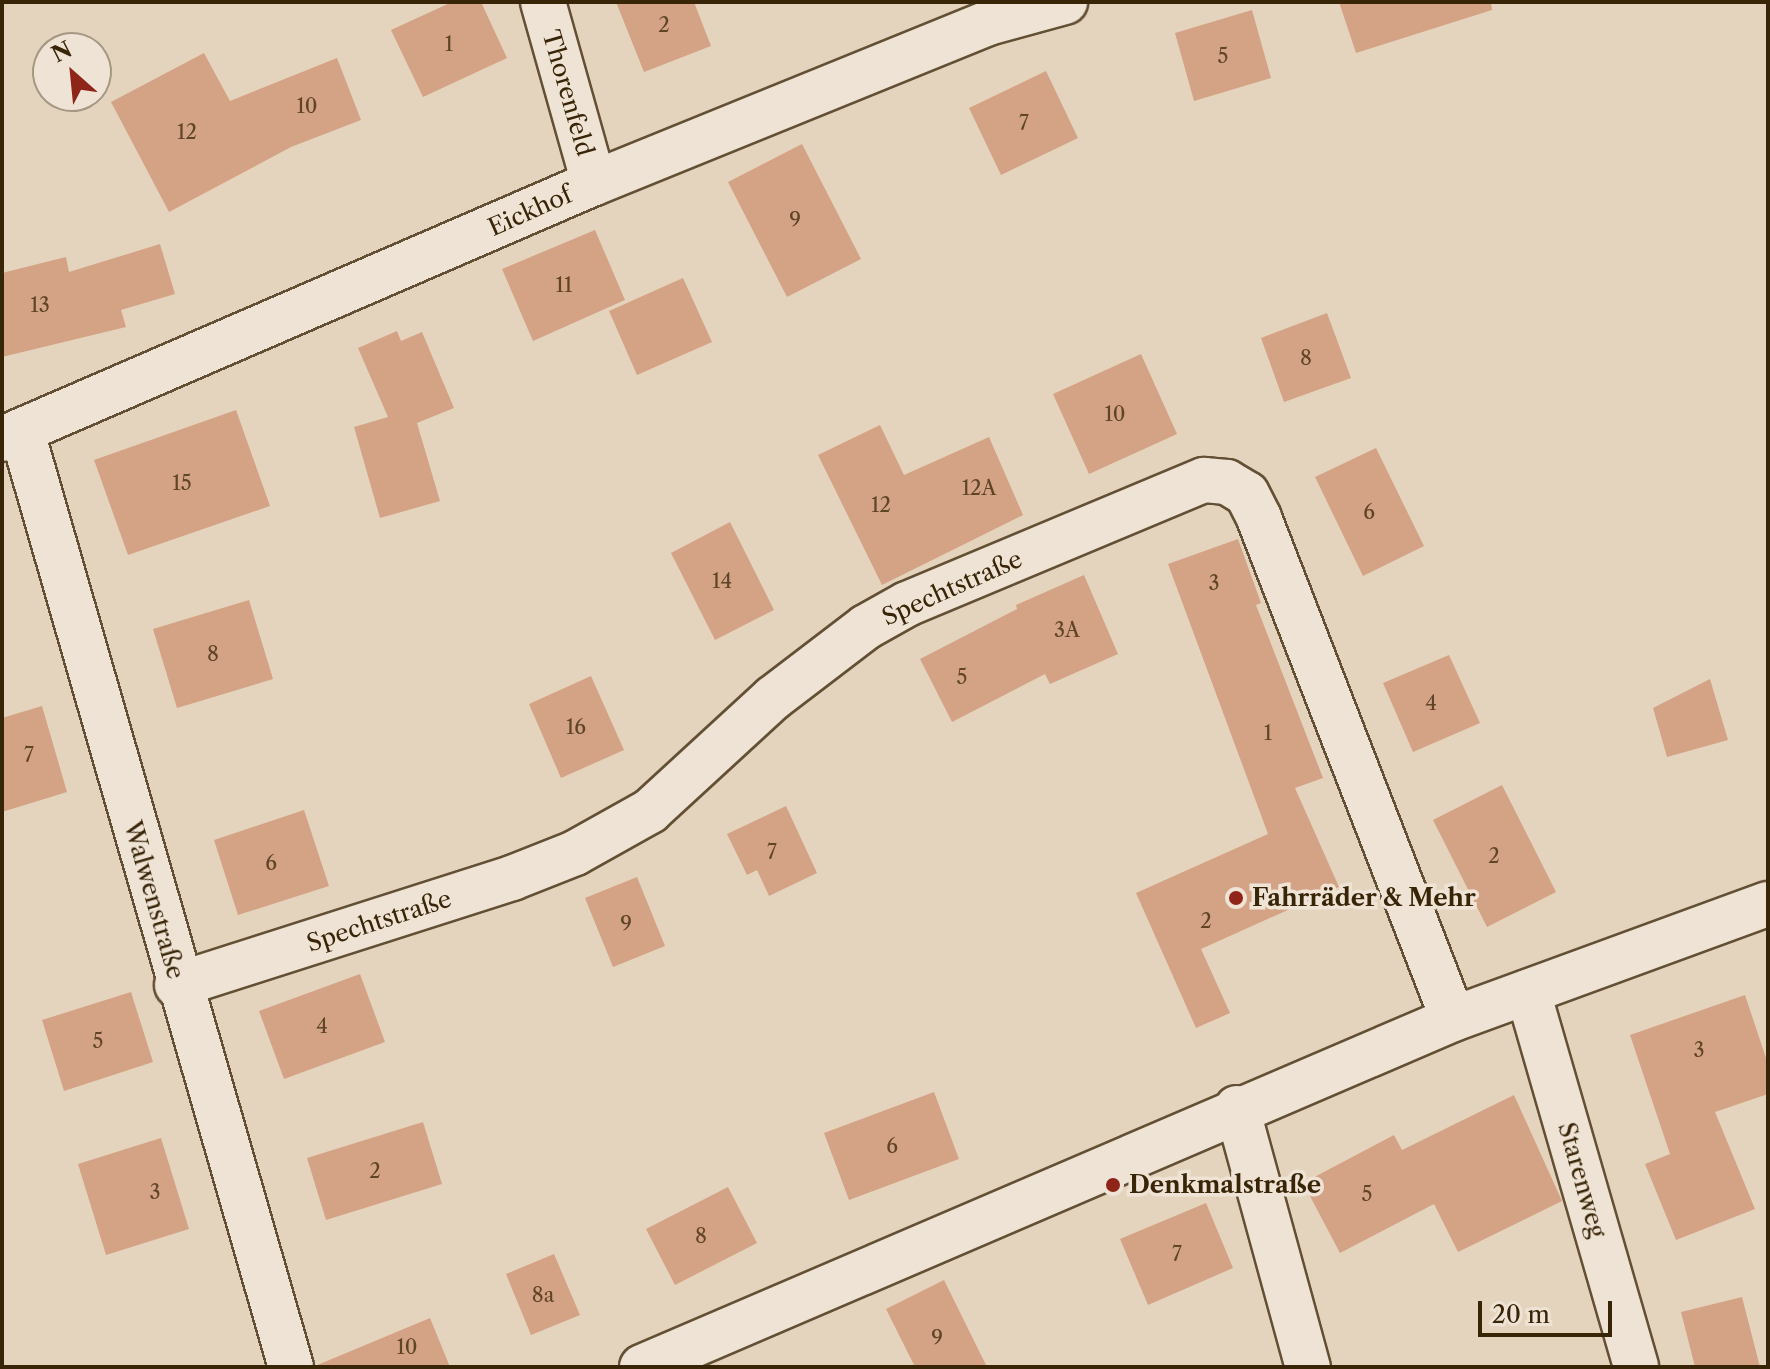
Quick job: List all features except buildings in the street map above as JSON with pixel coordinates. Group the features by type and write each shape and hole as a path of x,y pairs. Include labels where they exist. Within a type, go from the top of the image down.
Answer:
{"street":[{"name":"Thorenfeld","path":"543,2 594,183"},
{"name":"Eickhof","path":"12,436 594,183 988,23 1065,2"},
{"name":"Walwenstraße","path":"12,436 291,1367"},
{"name":"Spechtstraße","path":"177,985 512,878 575,853 650,811 773,698 866,627 907,604 1204,480 1227,482 1247,494 1259,518 1453,1019"},
{"path":"642,1367 695,1357 1237,1108 1453,1019 1768,904"},
{"name":"Starenweg","path":"1528,992 1636,1367"},
{"path":"1237,1108 1308,1367"}],"place":[{"name":"Fahrräder & Mehr","path":"1236,898"},
{"name":"Denkmalstraße","path":"1113,1185"}]}
